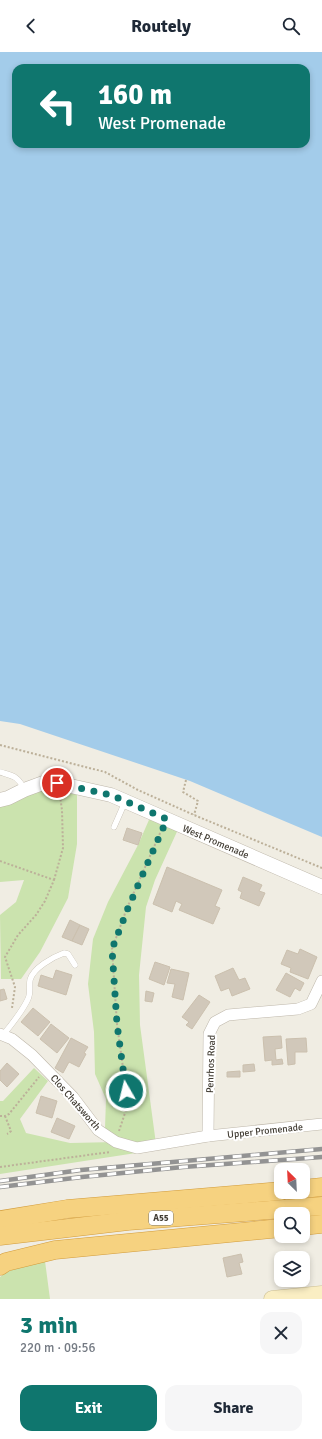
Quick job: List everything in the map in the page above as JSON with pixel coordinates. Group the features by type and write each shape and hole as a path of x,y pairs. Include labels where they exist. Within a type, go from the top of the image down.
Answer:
{"highway":[{"path":"310,1188 322,1187"},
{"name":"A55","path":"0,1220 67,1209 274,1192"},
{"name":"A55","path":"0,1236 128,1221 322,1206"},
{"path":"0,1217 67,1209"},
{"path":"310,1225 322,1224"},
{"path":"0,1266 6,1262 55,1250 274,1229"}],"main road":[{"path":"272,1299 322,1294"}],"street":[{"name":"West Promenade","path":"0,800 43,783 57,783 111,795 322,887"},
{"name":"Penrhos Road","path":"208,1136 209,1034 215,1022 228,1015 298,1009 311,1004 322,981"},
{"name":"Clos Chatsworth","path":"1,1035 12,1039 32,1055 73,1097 98,1130 115,1146 137,1148 208,1136"},
{"name":"Upper Promenade","path":"208,1136 322,1124"}],"lane":[{"path":"0,772 16,777 20,781 24,790"},
{"path":"114,827 126,802"},
{"path":"1,1035 19,1014 29,998 31,979 35,972 54,957 64,953 68,954 75,965"}],"path":[{"path":"186,780 182,792 198,801 194,815"},
{"path":"12,1008 15,987 5,957 18,935 36,915 45,901 54,880 63,848 62,810 57,783"},
{"path":"0,1167 115,1146 128,1104 117,1024 112,949 128,908 167,819"},
{"path":"0,861 54,880"},
{"path":"0,1116 9,1114 46,1069"},
{"path":"5,1116 11,1131 6,1134"}],"green space":[{"path":"77,787 77,844 68,898 40,952 21,979 1,979 0,915 16,902 24,880 0,882 0,800 24,790"},
{"path":"152,813 180,825 155,880 146,907 139,975 140,1025 156,1144 136,1153 0,1174 0,1101 3,1101 34,1068 48,1081 20,1119 26,1133 70,1143 116,1142 105,1128 106,1099 95,1074 94,1032 88,984 93,939 108,902 138,845"},
{"path":"45,1261 50,1299 0,1299 0,1277 15,1269"}],"water":[{"path":"0,52 322,52 322,837 190,781 20,724 0,721"}],"building":[{"path":"127,828 142,833 138,845 123,840"},
{"path":"167,867 222,890 215,906 220,908 213,924 179,910 182,904 176,901 172,912 153,904"},
{"path":"243,877 262,885 259,891 265,893 259,906 240,898 242,892 238,890"},
{"path":"70,920 80,925 72,941 62,937"},
{"path":"80,925 89,929 82,945 72,941"},
{"path":"300,949 317,957 308,979 290,972 291,968 281,964 287,950 298,954"},
{"path":"155,962 170,967 164,985 149,979"},
{"path":"233,968 239,980 245,978 250,989 232,996 229,988 221,991 215,976"},
{"path":"171,969 189,973 183,1000 172,997 175,984 167,983"},
{"path":"56,970 72,975 66,995 38,986 41,975 53,979"},
{"path":"286,973 304,983 300,991 295,988 290,997 276,990"},
{"path":"4,989 7,999 0,1001 0,990"},
{"path":"146,991 154,993 152,1002 145,1001"},
{"path":"199,995 210,1002 192,1029 186,1025 189,1022 182,1017"},
{"path":"33,1008 50,1022 38,1036 21,1022"},
{"path":"51,1024 69,1038 57,1053 40,1039"},
{"path":"281,1036 282,1048 275,1049 276,1060 282,1059 283,1064 272,1065 272,1060 265,1061 263,1037"},
{"path":"71,1038 88,1047 79,1067 69,1062 63,1073 55,1068"},
{"path":"306,1038 307,1052 295,1052 295,1064 288,1065 286,1039"},
{"path":"7,1063 19,1074 7,1087 0,1080 0,1071"},
{"path":"254,1064 255,1071 243,1072 243,1065"},
{"path":"240,1071 240,1077 227,1077 227,1072"},
{"path":"41,1096 57,1101 52,1118 36,1113"},
{"path":"57,1118 75,1126 69,1139 51,1132"},
{"path":"241,1254 243,1262 239,1263 242,1274 227,1277 223,1258"}],"railway":[{"path":"0,1181 81,1170 322,1149"},
{"path":"0,1187 183,1167 322,1157"}],"route":[{"path":"57,783 111,795 167,819 128,908 112,949 117,1024 126,1091"}]}
